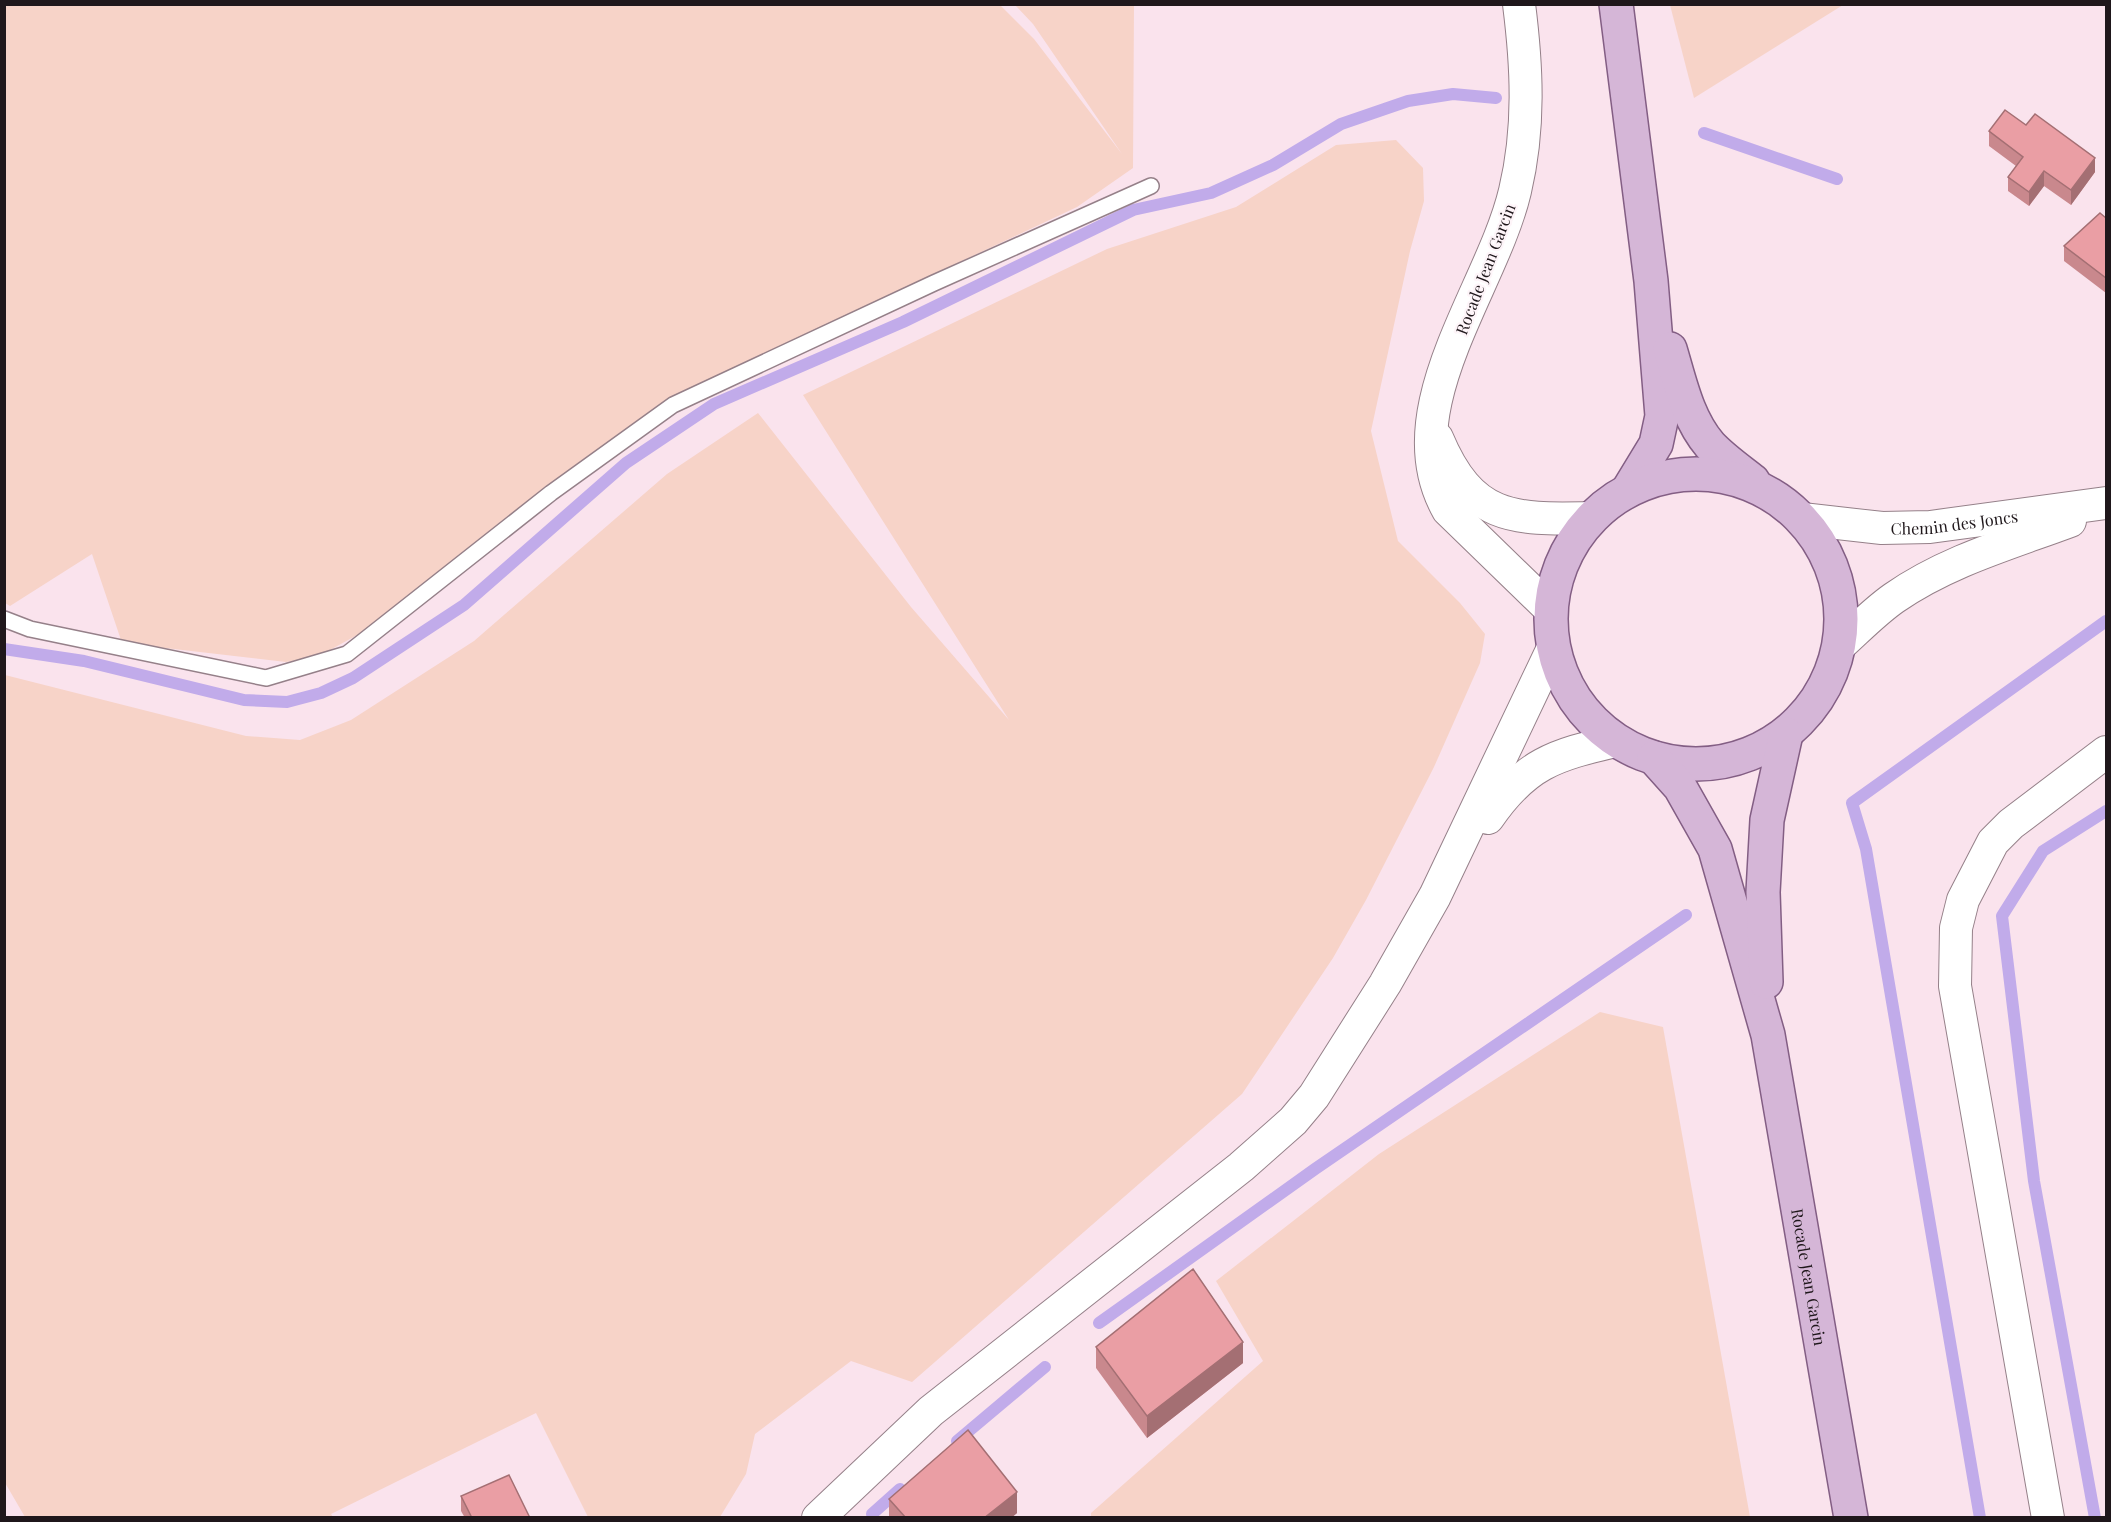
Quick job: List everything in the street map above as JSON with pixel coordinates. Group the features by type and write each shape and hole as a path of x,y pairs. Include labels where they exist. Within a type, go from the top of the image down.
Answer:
{"main road":[{"path":"1616,4 1651,281 1662,417 1656,444 1628,490"},
{"path":"1651,281 1688,409 1696,425 1712,447 1802,519 1827,557 1840,601 1839,646 1828,679 1816,699 1786,734 1756,752 1723,762 1688,764 1654,758 1616,741 1587,716 1566,684 1553,648 1550,609 1556,576 1570,544 1590,518 1628,490 1673,475 1720,476 1764,490"},
{"name":"Rocade Jean Garcin","path":"1768,1035 1763,892 1766,832 1775,773 1786,734"},
{"name":"Rocade Jean Garcin","path":"1654,758 1680,787 1715,849 1768,1035 1851,1518"}],"street":[{"name":"Rocade Jean Garcin","path":"1520,4 1527,65 1527,110 1515,191 1490,264 1443,376 1434,403 1431,424 1434,475 1439,493 1448,510 1550,609"},
{"path":"1431,424 1449,465 1467,490 1494,509 1517,516 1543,519 1590,518"},
{"name":"Chemin des Joncs","path":"1802,519 1882,528 1930,527 2106,505"},
{"name":"Chemin des Joncs","path":"1839,646 1893,599 1922,580 1949,566 2106,505"},
{"path":"1435,896 1553,648"},
{"path":"818,1518 931,1412 1241,1167 1293,1121 1314,1096 1344,1052 1435,896 1505,793 1524,775 1555,758 1616,741"},
{"path":"2048,1518 1955,986 1956,928 1963,900 1977,868 1993,842 2011,824 2106,752"}],"lane":[{"path":"4,619 30,629 267,678 347,654 551,493 673,405 934,283 1151,186"}],"shaded area":[{"path":"1670,4 1843,5 1694,98"},
{"path":"4,5 1000,5 1034,39 1122,154 1033,24 1015,5 1134,5 1133,168 1077,207 685,391 370,628 319,656 286,662 122,643 92,554 10,606 5,603"},
{"path":"1396,140 1423,168 1424,201 1410,251 1371,431 1398,541 1460,603 1485,634 1480,663 1434,767 1366,900 1333,958 1242,1094 912,1382 851,1361 755,1434 746,1474 720,1517 588,1517 536,1413 331,1514 333,1517 25,1517 4,1481 5,675 246,736 300,740 351,720 474,641 667,474 758,413 911,607 1009,720 803,395 1107,249 1236,207 1336,145"},
{"path":"1600,1012 1663,1027 1750,1517 1091,1517 1091,1513 1263,1361 1216,1281 1379,1154"}],"building":[{"path":"2005,110 2026,125 2035,114 2095,158 2071,190 2044,171 2029,192 2008,177 2023,157 1989,131"},
{"path":"2100,213 2106,218 2106,278 2064,246"},
{"path":"1193,1269 1243,1342 1147,1416 1096,1347"},
{"path":"968,1430 1017,1492 984,1518 906,1518 889,1499"},
{"path":"509,1475 530,1518 472,1518 461,1496"}],"waterway":[{"path":"4,649 84,661 244,700 287,702 321,693 353,678 464,605 626,463 714,404 903,322 1133,210 1211,193 1273,165 1341,124 1408,101 1453,94 1496,98"},
{"path":"1704,133 1837,179"},
{"path":"1980,1518 1866,849 1852,803 2106,621"},
{"path":"2095,1518 2034,1181 2002,916 2043,851 2106,811"},
{"path":"1099,1323 1315,1169 1686,915"},
{"path":"957,1441 1045,1367"},
{"path":"872,1514 900,1489"}]}
